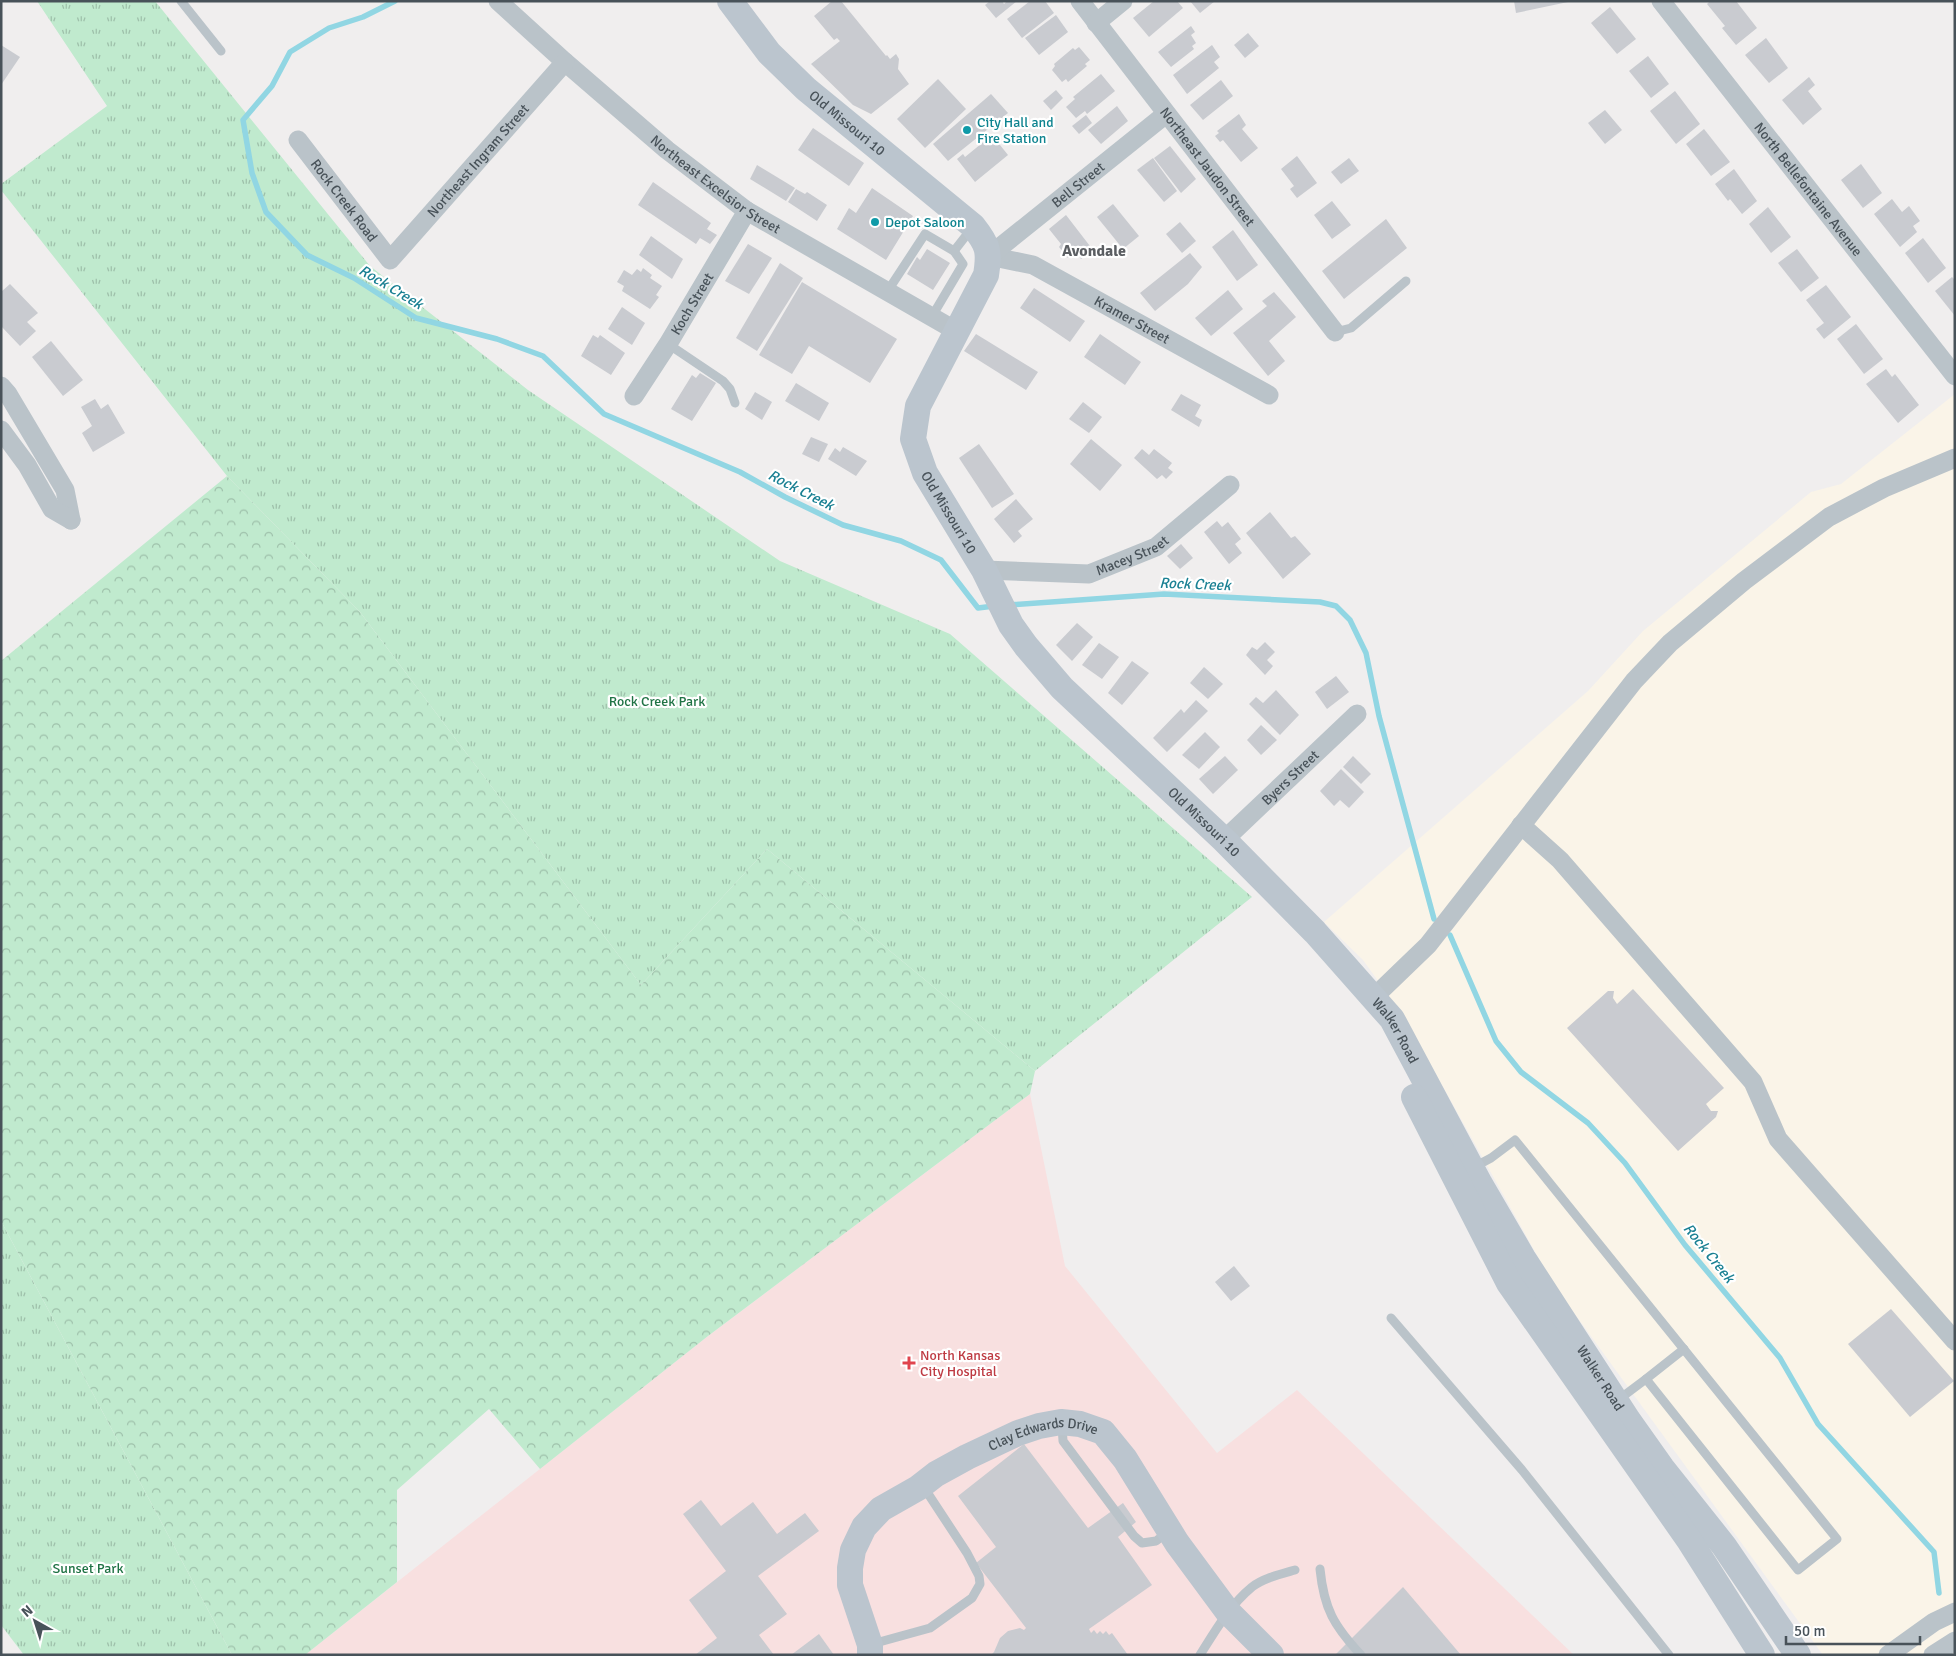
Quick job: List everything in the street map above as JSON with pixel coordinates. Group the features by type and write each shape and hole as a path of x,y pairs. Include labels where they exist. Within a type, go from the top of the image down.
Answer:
{"street":[{"name":"Northeast Excelsior Street","path":"498,1 667,150 747,211 958,332"},
{"name":"Old Missouri 10","path":"730,1 768,53 806,89 973,226 986,242 958,332 918,406 913,439 925,474 988,579 1011,625 1026,646 1062,688 1224,840 1315,932 1373,998"},
{"name":"Northeast Jaudon Street","path":"1080,1 1335,332"},
{"path":"1096,23 1123,1"},
{"name":"North Bellefontaine Avenue","path":"1661,1 1673,19 1955,376"},
{"name":"Northeast Ingram Street","path":"390,260 565,62"},
{"name":"Bell Street","path":"977,267 1166,114"},
{"name":"Rock Creek Road","path":"298,140 390,260"},
{"name":"Koch Street","path":"634,396 668,344 747,211"},
{"name":"Kramer Street","path":"977,267 1033,265 1269,395"},
{"path":"1,386 8,394 65,490 71,520 52,509 27,465 1,430"},
{"path":"1373,998 1428,945 1634,681 1670,643 1744,580 1829,517 1884,488 1955,458"},
{"name":"Macey Street","path":"988,579 1090,574 1156,547 1230,485"},
{"name":"Byers Street","path":"1224,840 1357,714"},
{"path":"1522,825 1560,860 1753,1082 1778,1139 1955,1341"},
{"name":"Walker Road","path":"1373,998 1392,1019 1463,1172 1523,1258 1607,1407 1760,1654"},
{"name":"Walker Road","path":"1607,1407 1662,1468 1724,1546 1798,1655"},
{"name":"Clay Edwards Drive","path":"870,1650 850,1585 853,1550 864,1526 881,1509 966,1457 1018,1433 1039,1426 1061,1422 1080,1424 1103,1432 1125,1459 1169,1531 1228,1612 1271,1655"},
{"path":"1888,1655 1934,1622 1955,1612"},
{"path":"1934,1655 1955,1641"}],"lane":[{"path":"181,1 221,51"},
{"path":"954,251 973,226"},
{"path":"887,292 925,234 954,251 977,267 931,318"},
{"path":"1335,332 1351,328 1406,281"},
{"path":"668,344 723,381 730,389 735,403"},
{"path":"1463,1172 1491,1158 1515,1140 1837,1538 1798,1570 1646,1379"},
{"path":"1391,1318 1522,1470 1669,1655"},
{"path":"1607,1407 1684,1349"},
{"path":"1061,1422 1063,1441 1134,1536 1142,1544 1156,1540 1169,1531"},
{"path":"870,1650 930,1628 972,1598 980,1584 979,1576 966,1553 922,1485"},
{"path":"1320,1569 1327,1608 1337,1627 1361,1655"},
{"path":"1200,1655 1228,1612 1253,1586 1273,1576 1295,1570"}],"shaded area":[{"path":"1955,394 1955,1655 1823,1655 1553,1284 1404,1017 1363,960 1324,922 1588,691 1643,631 1811,492 1841,484"},
{"name":"North Kansas City Hospital","path":"1030,1094 1065,1266 1217,1453 1297,1390 1574,1655 305,1655 708,1336"}],"green space":[{"name":"Rock Creek Park","path":"37,1 155,1 370,266 528,390 780,561 950,634 1252,897 1035,1071 767,849 641,985 360,612 227,476 1,190 1,184 107,106"},
{"path":"227,476 360,612 641,985 767,849 1035,1071 1030,1094 708,1336 540,1469 489,1409 397,1490 397,1582 305,1655 232,1655 1,1221 1,661"},
{"name":"Sunset Park","path":"1,1221 232,1655 24,1655 1,1625"}],"building":[{"path":"832,1 841,1 886,56 890,59 896,54 899,59 898,69 909,84 871,114 853,105 811,64 840,41 837,38 834,40 814,16"},
{"path":"990,1 1002,1 1004,4 1007,1 1017,1 996,18 985,5"},
{"path":"1030,1 1045,1 1054,13 1022,38 1007,19"},
{"path":"1154,1 1177,1 1183,8 1149,37 1133,18"},
{"path":"1190,1 1215,1 1200,13"},
{"path":"1514,1 1568,1 1568,2 1516,13"},
{"path":"1710,1 1736,1 1757,28 1736,45 1722,28 1725,26 1707,4"},
{"path":"1610,7 1636,39 1617,54 1591,23"},
{"path":"1056,15 1068,32 1039,55 1025,38"},
{"path":"1191,26 1195,32 1191,35 1196,43 1192,46 1194,49 1171,67 1158,52"},
{"path":"1248,33 1259,46 1245,58 1234,45"},
{"path":"1766,38 1788,68 1769,83 1745,55"},
{"path":"1,45 20,57 1,85"},
{"path":"1212,45 1220,57 1214,62 1219,68 1187,94 1173,75"},
{"path":"1079,47 1090,60 1085,64 1087,66 1068,82 1066,79 1062,82 1052,70 1055,66 1054,64 1073,48 1075,50"},
{"path":"1648,56 1669,84 1651,98 1629,71"},
{"path":"1101,74 1115,91 1087,114 1085,111 1076,118 1066,107 1075,99 1073,97"},
{"path":"1809,77 1815,85 1808,91 1822,109 1803,125 1782,100"},
{"path":"938,79 966,109 925,148 897,119"},
{"path":"1221,80 1233,96 1203,120 1190,105"},
{"path":"1056,90 1063,98 1051,110 1043,101"},
{"path":"1675,91 1700,124 1676,144 1650,111"},
{"name":"City Hall and Fire Station","path":"991,94 1008,113 948,161 933,144"},
{"path":"1117,106 1128,121 1101,144 1088,130"},
{"path":"1605,110 1622,130 1605,144 1588,123"},
{"path":"1239,114 1246,125 1242,129 1258,148 1241,162 1223,140 1220,142 1215,136 1219,133 1217,131"},
{"path":"1086,115 1092,123 1079,134 1072,126"},
{"path":"813,128 864,163 849,186 798,150"},
{"path":"1704,129 1730,162 1711,176 1686,144"},
{"path":"992,135 1008,155 975,182 957,159 963,154 965,157"},
{"path":"1170,146 1196,179 1181,193 1154,158"},
{"path":"1297,156 1317,183 1297,198 1290,189 1294,186 1281,169"},
{"path":"1153,158 1177,191 1164,202 1137,170"},
{"path":"1349,158 1359,171 1341,184 1331,172"},
{"path":"1861,164 1882,193 1863,208 1841,180"},
{"path":"757,165 795,188 786,201 750,179"},
{"path":"1734,169 1757,201 1742,214 1730,199 1728,201 1715,184"},
{"path":"653,182 711,223 707,229 717,235 710,244 700,238 696,244 638,205"},
{"name":"Depot Saloon","path":"872,188 913,216 886,260 837,229 849,208 856,213"},
{"path":"796,189 805,194 807,192 827,205 817,221 788,202"},
{"path":"1892,199 1902,212 1909,206 1920,221 1913,226 1917,232 1900,247 1874,214"},
{"path":"1332,201 1351,225 1332,239 1314,215"},
{"path":"1113,204 1139,236 1123,249 1097,217"},
{"path":"1768,207 1791,237 1771,253 1749,224"},
{"path":"1066,215 1093,250 1081,259 1076,252 1068,258 1059,247 1061,244 1049,229"},
{"path":"1386,219 1407,248 1344,299 1322,271"},
{"path":"1180,222 1196,241 1182,253 1166,234"},
{"path":"1233,230 1258,265 1237,281 1212,247"},
{"path":"651,236 683,259 672,279 639,255"},
{"path":"1923,238 1946,268 1928,283 1905,253"},
{"path":"748,244 772,258 749,294 725,281"},
{"path":"927,249 950,263 933,290 907,274 917,257 920,260"},
{"path":"1797,249 1819,278 1801,292 1778,263"},
{"path":"1190,253 1202,267 1188,284 1155,311 1140,293"},
{"path":"780,263 803,278 757,351 736,338"},
{"path":"643,268 652,275 650,278 662,286 656,295 659,297 650,309 622,291 624,286 617,282 624,270 632,275 637,269 641,272"},
{"path":"1952,277 1955,280 1955,316 1935,291"},
{"path":"802,282 897,339 870,383 809,346 792,374 759,355"},
{"path":"10,284 38,313 27,322 36,331 20,346 1,326 1,292"},
{"path":"1826,285 1851,317 1824,339 1816,329 1824,323 1806,300"},
{"path":"1034,288 1085,321 1070,342 1020,308"},
{"path":"1228,290 1243,309 1211,336 1195,318"},
{"path":"1274,292 1296,317 1269,341 1285,361 1268,376 1233,333 1267,306 1262,301"},
{"path":"622,307 645,323 632,345 608,329"},
{"path":"1856,324 1883,359 1864,374 1837,339"},
{"path":"976,334 1038,372 1026,390 964,351"},
{"path":"1100,334 1141,362 1125,385 1084,357"},
{"path":"593,335 598,338 600,335 625,353 611,375 581,356"},
{"path":"51,341 83,380 63,396 32,357"},
{"path":"1886,369 1892,377 1895,374 1919,405 1898,423 1866,384"},
{"path":"700,373 716,383 692,421 671,409 692,375 696,378"},
{"path":"796,383 829,403 819,421 785,401"},
{"path":"755,392 772,402 762,420 745,409"},
{"path":"1181,394 1201,405 1195,416 1202,420 1199,427 1171,410"},
{"path":"95,399 101,409 108,404 125,433 93,452 82,433 92,426 81,407"},
{"path":"1083,402 1102,417 1089,433 1069,419"},
{"path":"811,437 828,444 819,462 802,454"},
{"path":"1091,439 1122,465 1100,491 1070,464"},
{"path":"979,444 1014,494 992,508 959,458"},
{"path":"843,447 867,461 856,476 828,459 835,448 840,452"},
{"path":"1142,449 1149,455 1154,449 1172,463 1168,468 1173,472 1166,479 1162,475 1157,479 1134,458"},
{"path":"1016,499 1033,519 1018,531 1022,536 1014,543 994,519"},
{"path":"1270,512 1291,538 1295,536 1311,554 1283,579 1246,533"},
{"path":"1217,521 1222,527 1228,522 1241,539 1235,544 1242,553 1229,564 1204,532"},
{"path":"1181,544 1193,558 1180,569 1167,556"},
{"path":"1077,623 1093,637 1072,661 1056,645"},
{"path":"1265,642 1275,652 1267,660 1273,666 1265,675 1246,655 1252,647 1257,650"},
{"path":"1099,643 1119,657 1102,679 1082,665"},
{"path":"1132,661 1149,673 1122,705 1108,693"},
{"path":"1204,667 1223,684 1208,699 1190,683"},
{"path":"1336,676 1349,692 1327,709 1315,692"},
{"path":"1276,690 1299,715 1280,735 1249,704 1256,697 1263,703"},
{"path":"1196,700 1208,711 1167,752 1153,738 1181,709 1184,713"},
{"path":"1261,725 1277,740 1261,755 1247,740"},
{"path":"1205,732 1220,747 1199,769 1182,755"},
{"path":"1225,756 1238,770 1213,794 1199,779"},
{"path":"1353,756 1371,774 1361,784 1343,767"},
{"path":"1341,769 1364,792 1349,808 1340,800 1334,806 1320,791"},
{"path":"1633,989 1724,1088 1706,1104 1711,1111 1718,1111 1716,1117 1678,1151 1567,1028 1608,991 1614,991 1613,998 1617,1004"},
{"path":"1234,1266 1250,1286 1231,1301 1215,1282"},
{"path":"1891,1309 1954,1381 1910,1417 1848,1344"},
{"path":"1024,1444 1088,1528 1123,1503 1136,1522 1118,1537 1152,1585 1089,1629 1091,1633 1094,1630 1097,1634 1100,1631 1103,1634 1106,1631 1109,1635 1112,1633 1128,1655 991,1655 1000,1638 1008,1631 1020,1628 1024,1630 1026,1628 976,1563 996,1547 958,1496"},
{"path":"701,1500 721,1526 753,1502 777,1534 805,1513 819,1531 758,1576 787,1614 759,1635 774,1655 695,1655 717,1638 689,1600 726,1571 683,1514"},
{"path":"1403,1587 1461,1655 1335,1655"},
{"path":"819,1634 834,1655 791,1655"}],"waterway":[{"name":"Rock Creek","path":"395,1 363,17 329,28 290,52 272,86 243,120 252,173 266,212 307,255 354,278 416,318 497,339 543,356 604,414 740,472 785,497 843,525 901,541 941,560 978,608 994,606"},
{"name":"Rock Creek","path":"1009,605 1164,594 1320,602 1336,606 1350,620 1366,653 1379,716 1434,919"},
{"name":"Rock Creek","path":"1450,935 1496,1041 1521,1072 1588,1123 1625,1163 1685,1245 1780,1358 1818,1424 1934,1552 1939,1593"}],"place":[{"name":"City Hall and Fire Station","path":"967,130"},
{"name":"Depot Saloon","path":"875,222"},
{"name":"North Kansas City Hospital","path":"909,1363"}],"district":[{"name":"Avondale","path":"1094,251"}]}
